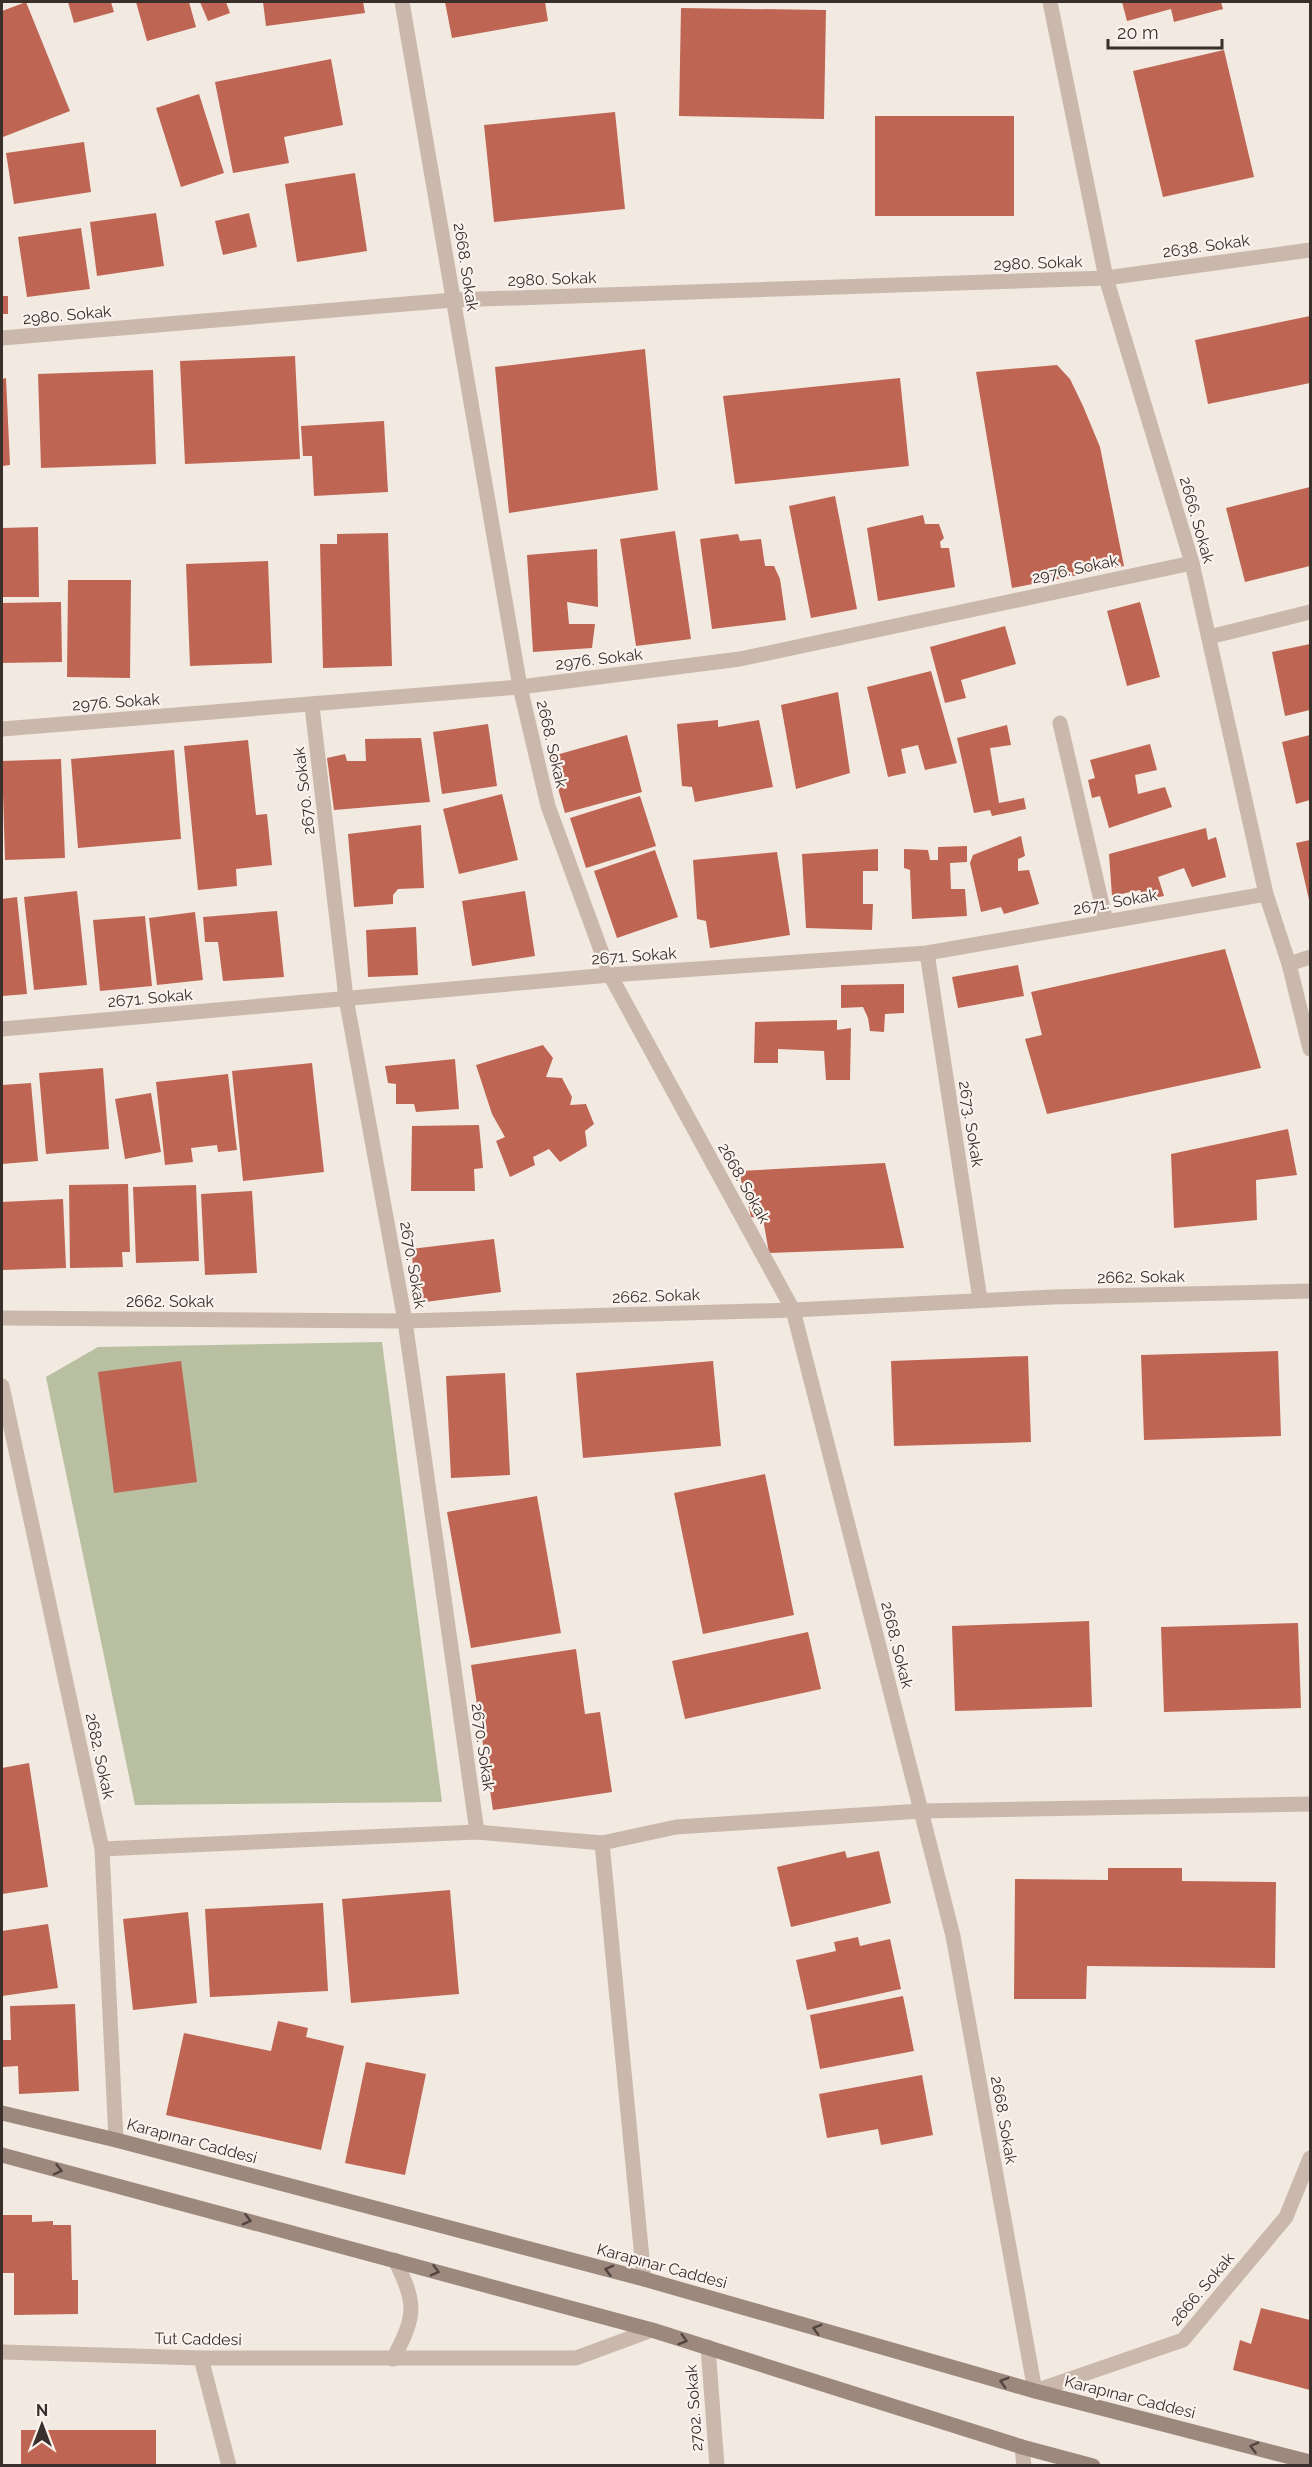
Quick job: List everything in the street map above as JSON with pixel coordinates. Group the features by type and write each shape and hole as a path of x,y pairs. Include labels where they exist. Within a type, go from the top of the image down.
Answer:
{"main road":[{"name":"Karapınar Caddesi","path":"2,2113 116,2140 644,2279 1035,2391 1311,2462"},
{"path":"2,2155 652,2330 1022,2447 1093,2466"}],"street":[{"name":"2668. Sokak","path":"402,2 520,687 548,806 610,975 793,1310 953,1936 1035,2391"},
{"name":"2666. Sokak","path":"1050,2 1106,278 1192,563 1266,894 1289,964 1311,1049"},
{"name":"2638. Sokak","path":"1106,278 1311,250"},
{"name":"2980. Sokak","path":"2,338 453,300 1106,278"},
{"name":"2976. Sokak","path":"2,729 312,706 520,687 740,659 1192,563"},
{"path":"1209,637 1311,612"},
{"name":"2670. Sokak","path":"312,706 346,998 405,1321 477,1832"},
{"path":"1060,723 1106,922"},
{"name":"2671. Sokak","path":"2,1029 610,975 927,953 1266,894"},
{"name":"2673. Sokak","path":"927,953 980,1299"},
{"path":"1289,964 1311,957"},
{"name":"2662. Sokak","path":"2,1318 405,1321 793,1310 980,1299 1311,1291"},
{"name":"2682. Sokak","path":"2,1386 102,1849 116,2140"},
{"path":"102,1849 477,1832 602,1843 676,1827 921,1811 1311,1804"},
{"path":"602,1843 644,2279"},
{"name":"2666. Sokak","path":"1035,2391 1183,2340 1286,2217 1311,2158"},
{"path":"393,2360 405,2336 411,2315 409,2289 395,2260"},
{"name":"Tut Caddesi","path":"2,2352 201,2358 393,2360 576,2358 652,2330"},
{"name":"2702. Sokak","path":"708,2347 717,2466"},
{"path":"201,2358 229,2466"},
{"path":"1022,2447 1024,2466"}],"green space":[{"path":"382,1342 442,1802 135,1805 46,1377 98,1347"}],"building":[{"path":"26,2 70,111 3,137 2,11"},
{"path":"68,2 111,2 114,12 74,23"},
{"path":"136,2 189,2 196,27 147,41"},
{"path":"200,2 226,2 230,13 208,21"},
{"path":"263,2 363,2 365,13 266,26"},
{"path":"445,2 545,2 548,21 452,38"},
{"path":"1122,2 1221,2 1223,9 1174,22 1171,9 1127,21"},
{"path":"681,8 826,10 824,119 679,116"},
{"path":"1224,50 1254,177 1163,197 1133,71"},
{"path":"331,59 343,125 284,137 289,163 233,173 215,82"},
{"path":"199,94 224,173 181,187 156,108"},
{"path":"615,112 625,209 494,222 484,125"},
{"path":"875,116 1014,116 1014,216 875,216"},
{"path":"84,142 91,192 14,204 6,153"},
{"path":"355,173 367,251 297,262 285,184"},
{"path":"156,213 164,266 97,276 90,222"},
{"path":"249,213 257,247 223,255 215,221"},
{"path":"81,228 90,289 27,297 18,237"},
{"path":"2,296 8,296 8,314 2,314"},
{"path":"1310,316 1310,383 1208,404 1195,340"},
{"path":"645,349 658,490 509,513 495,367"},
{"path":"295,356 300,459 185,464 180,361"},
{"path":"1057,365 1070,379 1100,447 1124,566 1012,588 976,372"},
{"path":"153,370 156,464 41,468 38,374"},
{"path":"6,378 10,465 2,466 2,379"},
{"path":"900,378 909,466 735,484 723,396"},
{"path":"384,421 388,492 314,496 312,456 303,456 301,426"},
{"path":"1310,487 1310,566 1245,582 1226,508"},
{"path":"835,496 857,609 811,618 789,506"},
{"path":"923,515 925,524 939,524 944,538 940,542 941,548 949,548 955,587 878,601 867,528"},
{"path":"38,527 39,597 2,597 2,528"},
{"path":"675,531 691,639 636,646 620,539"},
{"path":"388,533 392,666 323,668 320,544 337,544 337,534"},
{"path":"738,534 740,541 761,539 765,566 774,566 780,579 786,620 712,629 700,539"},
{"path":"597,549 598,607 567,602 569,624 595,624 592,648 533,652 527,555"},
{"path":"268,561 272,663 190,666 186,564"},
{"path":"68,580 131,580 130,678 67,677"},
{"path":"61,602 62,662 2,663 2,603"},
{"path":"1140,602 1160,677 1127,686 1107,611"},
{"path":"1005,626 1016,664 961,680 966,698 945,703 930,647"},
{"path":"1310,644 1310,710 1285,716 1272,652"},
{"path":"931,671 957,763 925,770 918,745 901,749 906,773 888,777 867,687"},
{"path":"838,692 850,773 796,789 781,705"},
{"path":"718,720 718,727 759,720 773,787 695,802 692,787 682,786 677,724"},
{"path":"488,724 497,786 442,794 433,732"},
{"path":"1007,725 1011,745 990,748 999,803 1024,798 1026,809 992,816 990,810 974,813 957,738"},
{"path":"627,735 642,792 565,813 549,757"},
{"path":"1310,735 1310,800 1296,804 1282,742"},
{"path":"421,738 430,802 334,810 327,758 345,754 347,761 366,761 365,739"},
{"path":"248,740 256,815 267,814 272,865 236,869 237,886 198,890 184,746"},
{"path":"1150,744 1157,770 1135,775 1138,794 1165,787 1172,807 1109,828 1100,796 1092,798 1088,780 1095,778 1090,760"},
{"path":"174,750 181,839 78,848 71,759"},
{"path":"61,759 65,858 5,860 2,761"},
{"path":"502,794 518,860 459,874 443,809"},
{"path":"640,796 656,846 586,868 570,818"},
{"path":"421,825 424,888 398,889 393,895 393,904 354,907 348,834"},
{"path":"1206,828 1208,840 1216,837 1226,877 1192,887 1184,868 1158,877 1164,896 1144,900 1140,890 1112,896 1109,854"},
{"path":"1021,836 1025,856 1018,859 1018,871 1029,870 1039,904 1004,914 1001,907 981,912 970,863 973,855"},
{"path":"1310,840 1310,904 1296,843"},
{"path":"967,846 967,862 950,863 951,889 965,889 967,916 912,919 910,870 904,868 904,849 928,850 930,860 938,860 938,847"},
{"path":"878,849 878,871 863,871 863,904 873,904 872,930 806,928 802,854"},
{"path":"655,850 678,917 617,938 594,871"},
{"path":"777,852 790,935 710,948 706,921 697,919 693,860"},
{"path":"77,891 87,985 34,990 24,897"},
{"path":"525,891 535,956 472,966 462,901"},
{"path":"17,897 27,994 2,996 2,899"},
{"path":"277,911 284,977 223,981 218,942 205,942 203,917"},
{"path":"195,912 203,980 157,985 149,918"},
{"path":"145,916 152,986 100,991 93,920"},
{"path":"416,927 418,975 368,977 366,930"},
{"path":"1225,949 1261,1068 1047,1114 1025,1039 1042,1035 1031,992"},
{"path":"1018,965 1024,996 958,1008 952,977"},
{"path":"904,984 904,1013 885,1014 884,1032 870,1031 863,1007 841,1008 841,985"},
{"path":"837,1020 837,1030 851,1028 850,1080 826,1080 824,1051 778,1049 778,1063 754,1063 755,1022"},
{"path":"543,1045 553,1058 546,1077 562,1078 572,1097 570,1105 586,1104 594,1124 585,1131 587,1146 560,1162 549,1149 533,1157 535,1165 510,1177 496,1141 505,1137 492,1114 476,1065"},
{"path":"455,1059 459,1109 416,1112 414,1104 396,1104 396,1084 388,1083 385,1066"},
{"path":"312,1063 324,1172 243,1181 232,1071"},
{"path":"103,1068 109,1149 46,1154 39,1073"},
{"path":"228,1074 237,1150 218,1152 217,1145 191,1148 193,1162 165,1165 156,1082"},
{"path":"31,1083 38,1161 2,1164 2,1085"},
{"path":"151,1093 161,1152 125,1159 115,1099"},
{"path":"479,1125 483,1168 474,1169 475,1191 411,1191 412,1126"},
{"path":"1288,1129 1297,1175 1256,1180 1257,1220 1174,1228 1171,1154"},
{"path":"885,1163 904,1248 769,1253 763,1219 751,1217 743,1195 740,1171"},
{"path":"128,1184 130,1252 122,1252 123,1267 70,1268 69,1185"},
{"path":"196,1185 199,1261 136,1263 133,1187"},
{"path":"252,1191 257,1273 205,1275 201,1194"},
{"path":"63,1199 66,1268 2,1270 2,1202"},
{"path":"494,1239 501,1292 418,1303 411,1249"},
{"path":"1278,1351 1281,1436 1144,1440 1141,1355"},
{"path":"1028,1356 1031,1442 894,1446 891,1361"},
{"path":"181,1361 197,1482 114,1493 98,1372"},
{"path":"713,1361 721,1446 583,1458 576,1373"},
{"path":"505,1373 510,1475 451,1478 446,1376"},
{"path":"765,1474 794,1615 703,1634 674,1493"},
{"path":"537,1496 561,1633 471,1648 447,1512"},
{"path":"1089,1621 1092,1707 955,1711 952,1626"},
{"path":"1298,1623 1301,1708 1164,1712 1161,1627"},
{"path":"808,1632 821,1689 685,1719 672,1661"},
{"path":"576,1649 585,1714 600,1712 612,1792 493,1810 471,1665"},
{"path":"29,1763 48,1887 2,1894 2,1768"},
{"path":"845,1851 847,1858 879,1851 891,1903 791,1927 777,1867"},
{"path":"1108,1868 1182,1868 1182,1881 1276,1882 1275,1968 1087,1966 1086,1999 1014,1999 1015,1879 1108,1880"},
{"path":"450,1890 459,1994 351,2003 342,1899"},
{"path":"323,1903 328,1991 210,1997 205,1909"},
{"path":"188,1912 197,2003 133,2010 123,1919"},
{"path":"48,1924 58,1988 2,1996 2,1931"},
{"path":"858,1937 860,1946 890,1939 901,1989 807,2010 796,1960 836,1951 834,1942"},
{"path":"903,1996 914,2051 820,2069 810,2015"},
{"path":"75,2004 79,2091 19,2094 18,2066 2,2067 2,2040 11,2040 10,2006"},
{"path":"278,2021 308,2028 306,2037 344,2046 321,2150 166,2115 184,2033 271,2051"},
{"path":"366,2062 426,2074 405,2175 345,2163"},
{"path":"922,2075 933,2135 881,2145 878,2129 827,2138 819,2094"},
{"path":"2,2215 32,2215 32,2222 53,2221 53,2225 71,2225 72,2280 78,2280 78,2314 14,2315 14,2273 2,2273"},
{"path":"1261,2308 1310,2320 1310,2390 1233,2370 1240,2340 1251,2344"},
{"path":"21,2430 156,2430 156,2466 21,2466"}]}
